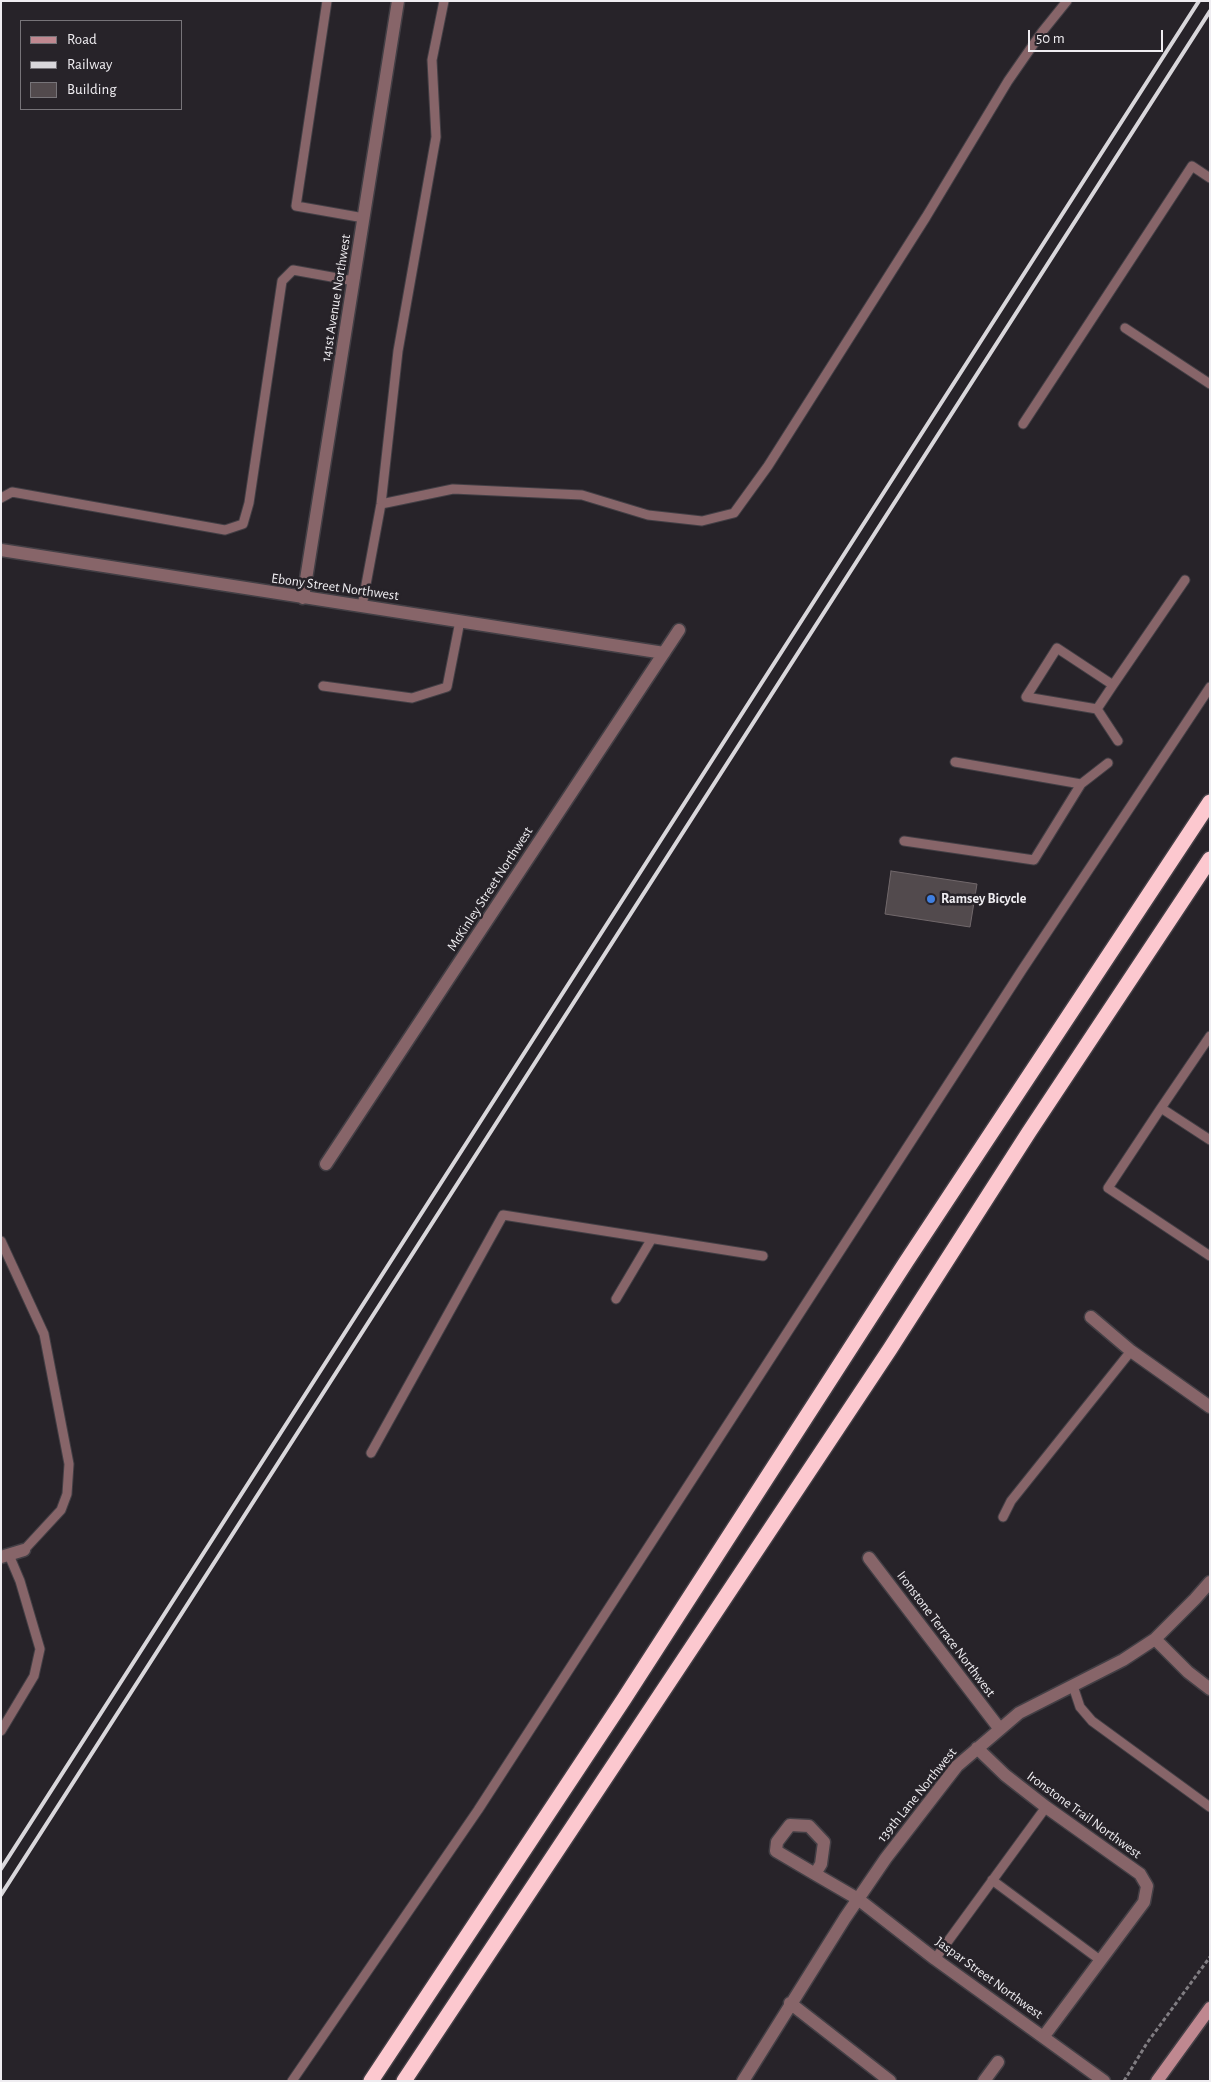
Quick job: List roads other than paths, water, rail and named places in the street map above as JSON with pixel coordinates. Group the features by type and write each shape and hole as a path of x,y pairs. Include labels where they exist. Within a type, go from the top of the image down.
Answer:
{"highway":[{"path":"371,2081 613,1716 906,1262 1210,802"},
{"path":"406,2078 884,1357 1029,1132 1210,859"}],"street":[{"name":"141st Avenue Northwest","path":"303,598 398,1"},
{"name":"Ebony Street Northwest","path":"1,550 664,653"},
{"name":"McKinley Street Northwest","path":"326,1164 679,630"},
{"path":"1091,1317 1131,1351 1210,1407"},
{"path":"5,1556 24,1550"},
{"name":"Ironstone Terrace Northwest","path":"869,1558 999,1728"},
{"name":"139th Lane Northwest","path":"743,2081 790,2003 858,1899 931,1798 957,1766 999,1728 1019,1713 1123,1660 1155,1638 1196,1599 1210,1582"},
{"path":"1155,1638 1188,1672 1210,1690"},
{"name":"Ironstone Trail Northwest","path":"977,1748 1005,1775 1046,1807 1140,1874 1147,1886 1144,1902 1044,2036"},
{"name":"Jaspar Street Northwest","path":"815,1874 858,1899 935,1958 1104,2081"},
{"path":"790,2003 890,2081"},
{"path":"1157,2081 1210,2008"},
{"path":"984,2081 998,2062"}],"lane":[{"path":"327,1 296,206 364,218"},
{"path":"362,606 381,504 398,351 436,137 432,60 444,1"},
{"path":"381,504 453,489 582,495 648,515 702,521 734,512 768,466 926,217 1008,81 1042,32 1067,1"},
{"path":"1023,424 1192,166 1210,178"},
{"path":"1,498 12,492 225,530 243,524 249,503 282,281 293,270 354,281"},
{"path":"1125,328 1210,384"},
{"path":"1097,709 1185,580"},
{"path":"323,686 412,698 447,687 460,621"},
{"path":"1113,685 1057,648 1026,697 1097,709 1118,741"},
{"path":"292,2081 478,1810 1022,970 1210,687"},
{"path":"955,762 1081,784"},
{"path":"904,841 1034,860 1081,784 1108,763"},
{"path":"1210,1036 1108,1188 1210,1256"},
{"path":"1161,1108 1210,1140"},
{"path":"371,1453 503,1215 651,1240 763,1256"},
{"path":"616,1299 651,1240"},
{"path":"1,1241 44,1334 69,1464 66,1494 61,1510 24,1550"},
{"path":"1003,1517 1011,1501 1131,1351"},
{"path":"1,1731 34,1676 40,1649 20,1581 5,1556"},
{"path":"1073,1686 1080,1707 1092,1721 1210,1807"},
{"path":"935,1958 1046,1807"},
{"path":"992,1880 1100,1960"}],"railway":[{"path":"1,1869 1199,1"},
{"path":"1,1895 1210,11"}],"place":[{"name":"Ramsey Bicycle","path":"931,899"}]}
